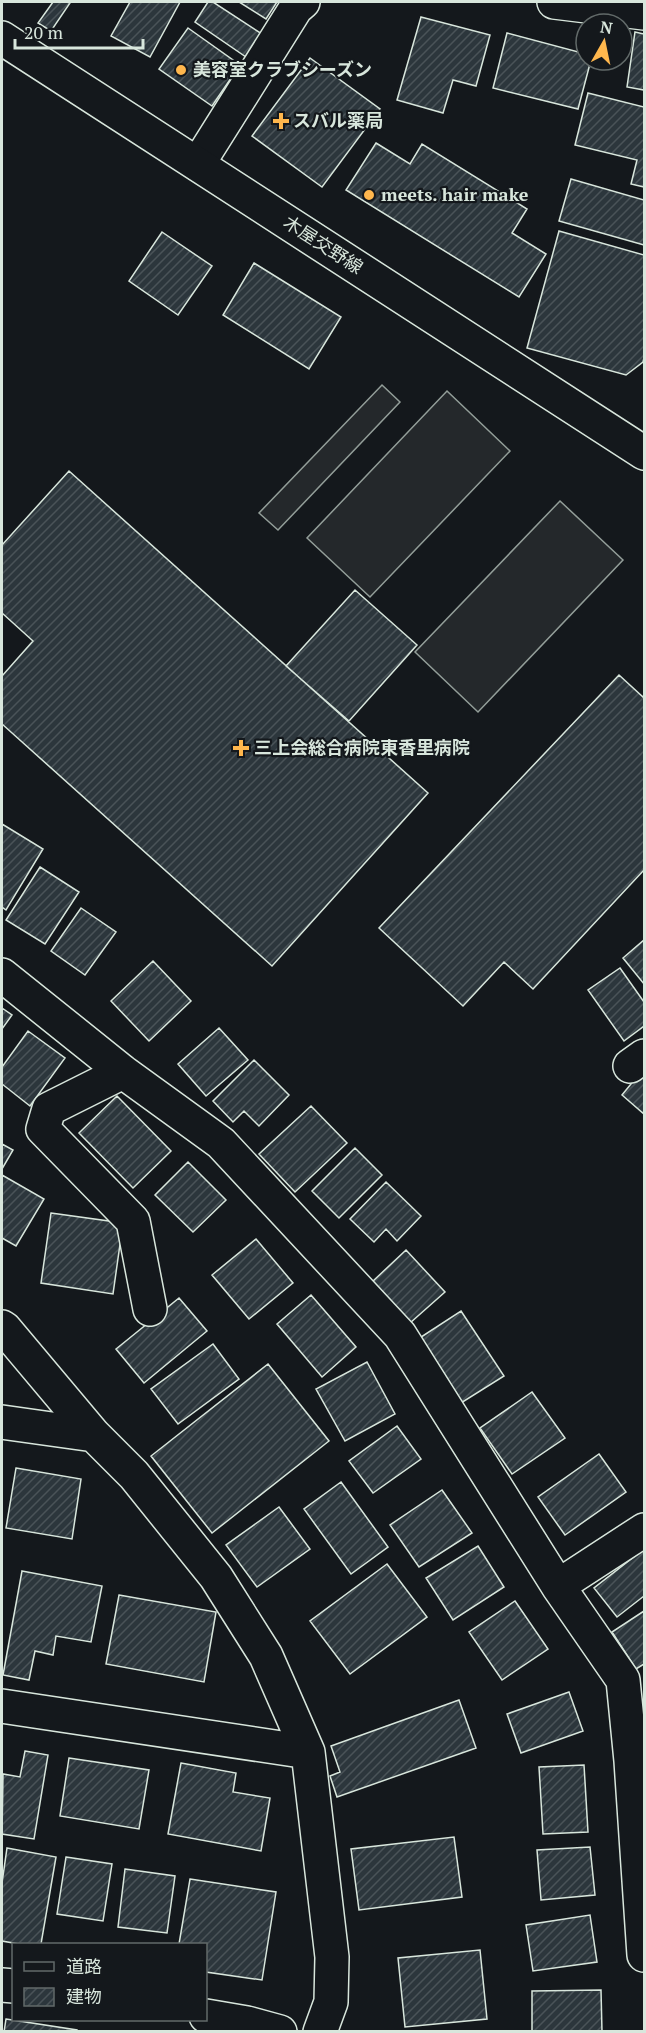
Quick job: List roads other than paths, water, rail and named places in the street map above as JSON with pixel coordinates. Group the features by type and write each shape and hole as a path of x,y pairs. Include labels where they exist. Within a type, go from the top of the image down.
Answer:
{"street":[{"path":"198,164 296,8 303,2"},
{"path":"554,2 645,12"},
{"name":"木屋交野線","path":"2,38 645,453"},
{"path":"2,975 123,1072 221,1143 400,1335 558,1586 623,1680 645,1955"},
{"path":"123,1072 50,1108 43,1129 133,1221 150,1309"},
{"path":"2,1327 94,1435 134,1475 216,1577 266,1656 308,1752 332,1957 331,2002 320,2031"},
{"path":"2,1422 94,1435"},
{"path":"558,1586 645,1530"},
{"path":"2,1706 308,1752"},
{"path":"207,2016 280,2031"}],"place":[{"name":"美容室クラブシーズン","path":"181,70"},
{"name":"スバル薬局","path":"281,121"},
{"name":"meets. hair make","path":"369,195"},
{"name":"三上会総合病院東香里病院","path":"241,748"}]}
